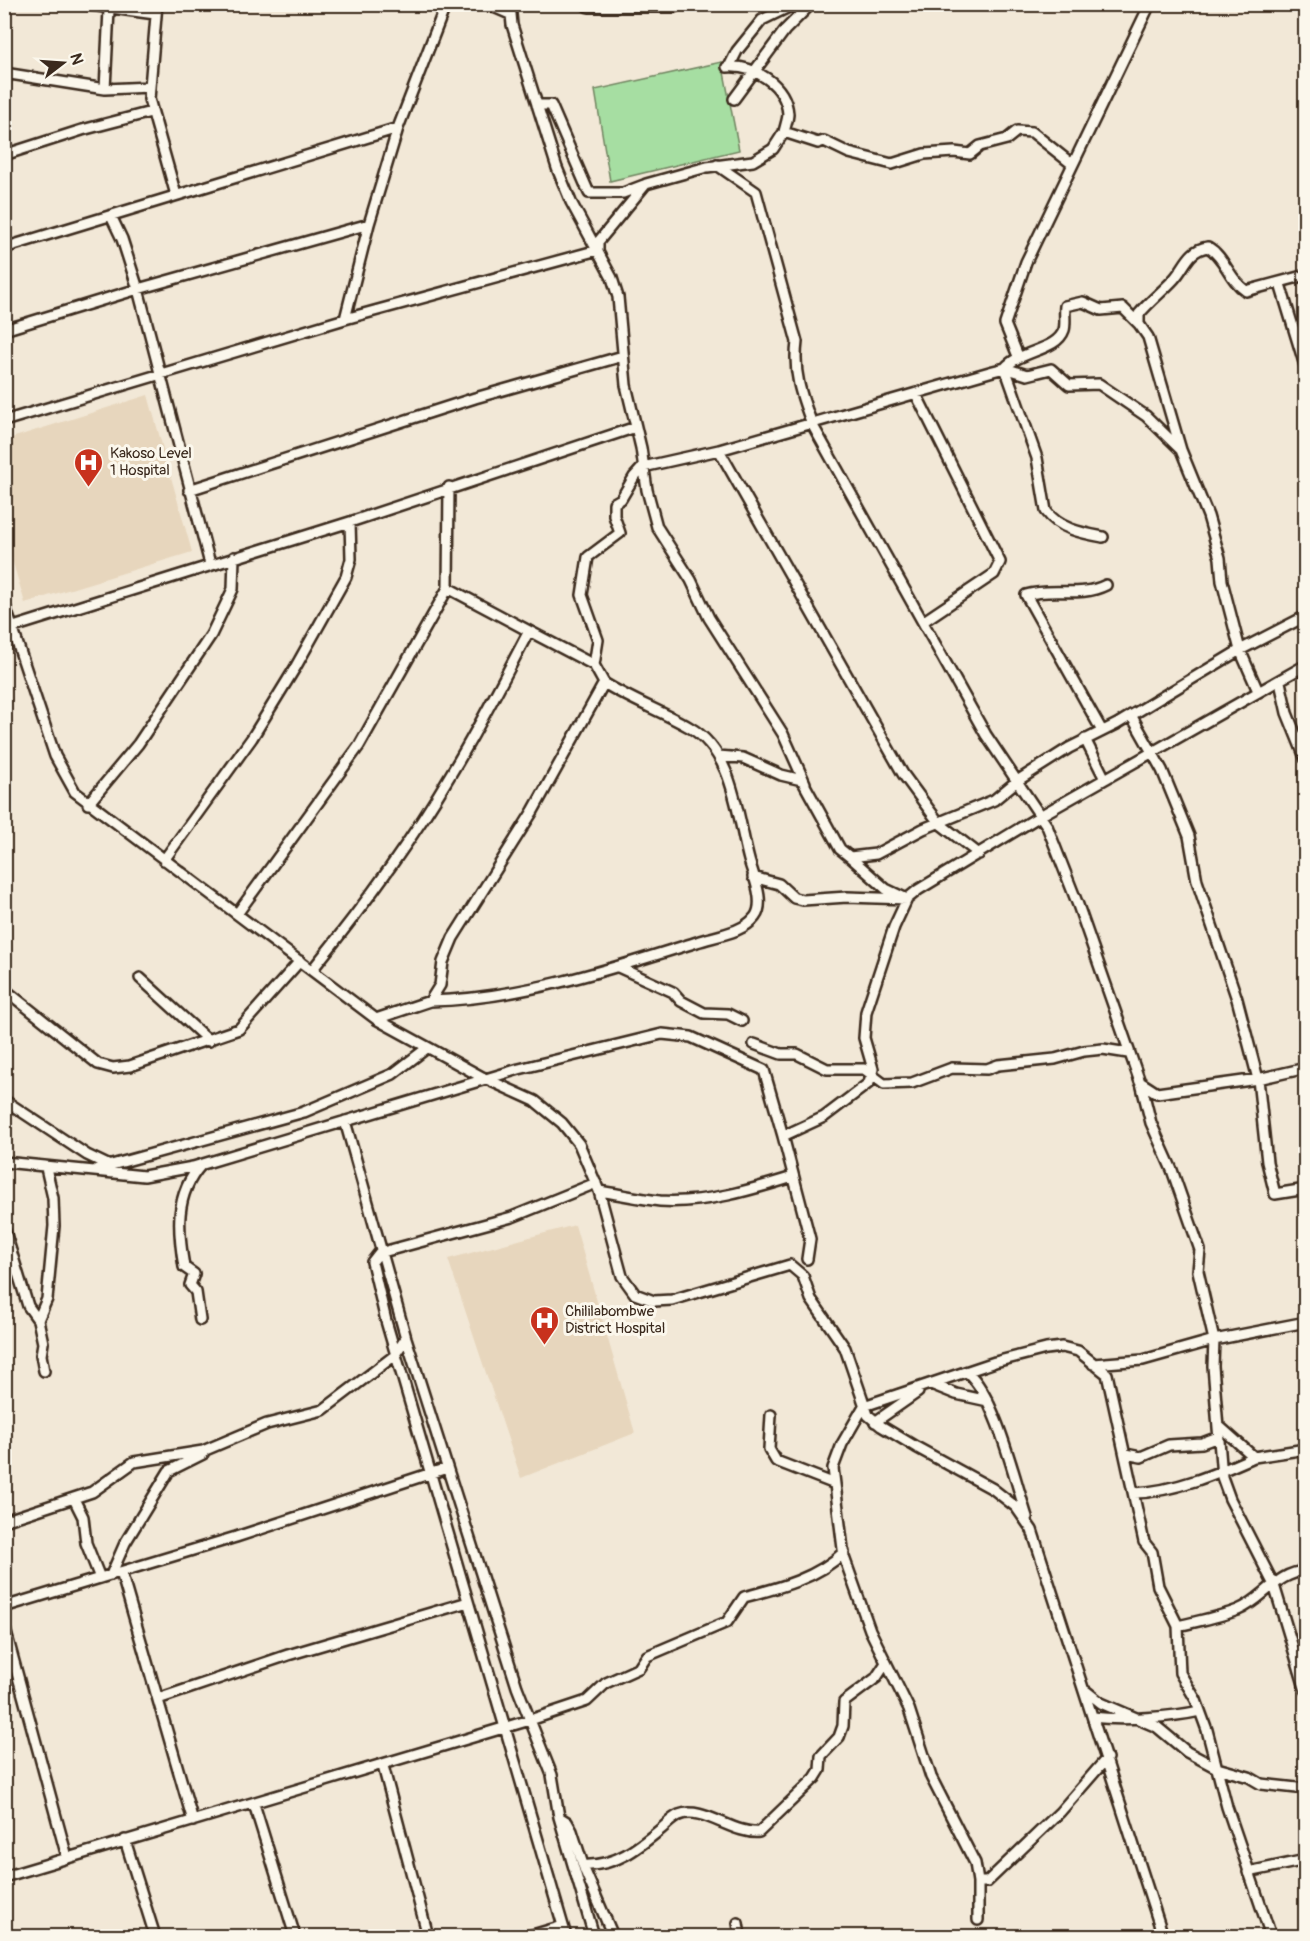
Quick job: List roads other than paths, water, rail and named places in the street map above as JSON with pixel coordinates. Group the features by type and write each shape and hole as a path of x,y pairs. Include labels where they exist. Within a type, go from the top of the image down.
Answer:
{"highway":[{"path":"589,4 647,7 674,4"}],"street":[{"path":"83,4 109,10 156,9 150,87 151,112 176,195"},
{"path":"345,319 369,225 398,128 446,4"},
{"path":"487,4 510,9 537,105 571,202 598,250 618,297 626,385 652,512 665,542 684,567 709,618 783,734 840,849 886,889 907,899"},
{"path":"537,105 551,105 589,193 623,193 646,184 717,165 753,161 773,149 784,132 788,114 780,93 757,70 728,67 762,20 795,4"},
{"path":"734,99 785,30 811,4"},
{"path":"1018,356 1005,324 1026,262 1150,4"},
{"path":"105,89 109,10"},
{"path":"4,92 5,73 105,89 150,87"},
{"path":"4,155 82,130 151,112"},
{"path":"4,248 398,128"},
{"path":"784,132 818,142 824,141 849,153 892,164 924,154 954,152 970,154 980,147 1006,139 1017,131 1032,132 1072,164"},
{"path":"717,165 756,192 797,342 794,362 797,386 812,424 986,735 1047,826 1078,905 1128,1053 1141,1083 1151,1123 1172,1170 1200,1250 1198,1271 1214,1340 1213,1366 1221,1472 1230,1499 1274,1585 1305,1691"},
{"path":"598,250 598,242 646,184"},
{"path":"111,216 122,239 138,289 210,564"},
{"path":"4,330 138,289 369,225"},
{"path":"1139,324 1139,314 1175,279 1188,258 1201,248 1208,247 1214,250 1232,277 1246,291 1280,284 1305,275"},
{"path":"4,421 345,319 598,250"},
{"path":"1280,284 1305,369"},
{"path":"594,665 598,640 582,595 588,557 620,533 614,516 614,503 621,499 643,467 718,450 1005,368 1018,356 1054,344 1064,330 1065,306 1083,302 1101,310 1123,308 1139,324 1148,338 1181,450 1208,516 1220,558 1222,581 1240,650 1258,691"},
{"path":"189,490 475,398 623,356"},
{"path":"1005,368 1027,375 1051,369 1070,385 1099,384 1146,416 1181,450"},
{"path":"1005,368 1037,458 1046,511 1051,518 1064,525 1103,537"},
{"path":"916,394 1000,562 994,574 924,621"},
{"path":"9,629 210,564 350,522 449,487 636,427"},
{"path":"718,450 903,774 939,823 979,854"},
{"path":"237,914 359,746 448,588 449,487"},
{"path":"164,860 252,738 335,597 346,577 351,559 350,522"},
{"path":"88,804 138,744 211,635 233,589 234,557"},
{"path":"1102,731 1026,595 1040,591 1061,594 1096,590 1106,585"},
{"path":"376,1019 430,1001 484,996 618,967 746,925 755,917 759,908 732,791 718,756 691,728 633,702 604,683 594,665 448,588"},
{"path":"4,603 9,629 54,756 75,792 88,804 376,1019 486,1079 535,1101 562,1123 579,1144 598,1187 622,1276 635,1294 654,1301 672,1300 790,1265 803,1276 811,1299 845,1348 868,1415 875,1422 916,1447 993,1489 1016,1507 1032,1530"},
{"path":"850,856 876,854 939,823 994,800 1017,781 1085,739 1131,715 1240,650 1305,616"},
{"path":"312,970 353,919 420,823 467,746 529,631"},
{"path":"783,1136 835,1110 842,1101 869,1083 873,1070 864,1038 866,1012 894,927 907,899 918,890 1040,816 1154,753 1258,691 1280,682 1305,665"},
{"path":"1280,682 1287,713 1305,760"},
{"path":"430,1001 440,985 443,962 453,938 533,812 604,683"},
{"path":"1131,715 1154,753 1189,836 1197,881 1237,999 1258,1080 1267,1162 1275,1194 1305,1190"},
{"path":"1085,739 1105,779"},
{"path":"718,756 753,762 781,775 799,778 806,783"},
{"path":"753,877 779,884 794,898 803,900 847,897 907,899"},
{"path":"4,989 98,1064 112,1068 130,1066 239,1029 300,961"},
{"path":"618,967 673,992 681,1001 704,1013 728,1014 742,1021"},
{"path":"140,978 209,1041"},
{"path":"4,1162 144,1176 203,1164 486,1079 663,1034 691,1037 764,1070 810,1239 807,1259"},
{"path":"754,1044 770,1052 797,1054 827,1069 864,1069 884,1084 912,1083 952,1068 987,1069 998,1065 1055,1059 1084,1051 1103,1049 1128,1053"},
{"path":"88,1171 304,1113 393,1074 426,1048"},
{"path":"1141,1083 1157,1093 1258,1080 1305,1068"},
{"path":"4,1100 87,1155 110,1166"},
{"path":"345,1121 406,1338 447,1468 517,1687 552,1775 559,1817 594,1936"},
{"path":"200,1320 196,1292 190,1285 194,1274 184,1268 178,1224 189,1178 203,1164"},
{"path":"38,1320 47,1299 54,1226 53,1198 46,1168"},
{"path":"566,1936 396,1355 372,1262 382,1252 512,1217 598,1187 661,1201 685,1200 724,1196 793,1177"},
{"path":"4,1228 28,1306 38,1320 43,1343 41,1355 44,1371"},
{"path":"1093,1364 1143,1360 1214,1340 1305,1322"},
{"path":"193,1821 158,1699 116,1573 125,1542 169,1471 267,1424 322,1410 396,1355 406,1338"},
{"path":"978,1920 978,1882 975,1863 931,1777 909,1709 870,1630 844,1552 835,1484 835,1458 864,1406 995,1362 1062,1347 1078,1351 1107,1374 1144,1542 1152,1552 1158,1586 1178,1626 1180,1673 1200,1711 1248,1872 1271,1936"},
{"path":"967,1372 979,1382 988,1401 1086,1691 1163,1936"},
{"path":"929,1385 988,1401"},
{"path":"875,1422 929,1385"},
{"path":"771,1415 769,1449 776,1461 835,1484"},
{"path":"1218,1425 1254,1456"},
{"path":"1126,1454 1141,1457 1169,1445 1202,1443 1218,1437"},
{"path":"4,1521 92,1492 134,1462 217,1447"},
{"path":"1134,1493 1147,1493 1221,1472 1254,1456 1305,1449"},
{"path":"4,1607 447,1468"},
{"path":"74,1499 83,1517 86,1543 100,1578"},
{"path":"4,1877 383,1766 587,1701 606,1683 639,1668 647,1656 727,1622 744,1597 786,1587 835,1561 844,1552"},
{"path":"1178,1626 1238,1610 1258,1599 1287,1574 1305,1571"},
{"path":"158,1699 288,1655 468,1602"},
{"path":"4,1624 67,1857"},
{"path":"584,1865 595,1866 629,1855 677,1815 688,1813 746,1831 759,1832 815,1778 820,1770 821,1756 839,1737 843,1726 841,1718 844,1701 876,1678 886,1663"},
{"path":"1086,1691 1101,1703 1157,1727 1187,1752 1217,1768 1249,1777 1261,1784 1305,1789"},
{"path":"1094,1717 1119,1720 1200,1711"},
{"path":"978,1882 987,1882 1060,1812 1107,1758"},
{"path":"383,1766 429,1936"},
{"path":"255,1804 295,1936"},
{"path":"559,1817 567,1822 572,1832 613,1936"},
{"path":"125,1840 156,1936"},
{"path":"1248,1872 1305,1860"},
{"path":"738,1923 740,1936"},
{"path":"529,1936 563,1926"},
{"path":"1300,1936 1305,1934"}],"place":[{"name":"Kakoso Level 1 Hospital","path":"89,488"},
{"name":"Chililabombwe District Hospital","path":"544,1346"}]}
